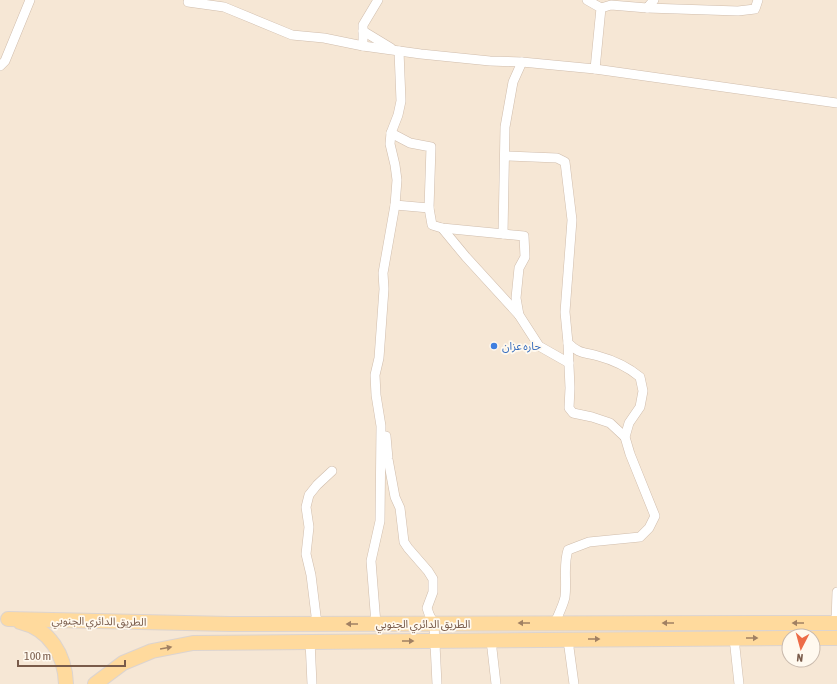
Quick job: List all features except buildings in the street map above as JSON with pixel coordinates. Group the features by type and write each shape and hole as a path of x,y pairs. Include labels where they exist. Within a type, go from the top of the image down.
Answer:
{"main road":[{"name":"الطريق الدائري الجنوبي","path":"4,619 230,624 837,623"},
{"path":"4,619 28,624 45,635 58,651 65,670 66,684"},
{"name":"الطريق الدائري الجنوبي","path":"95,684 123,663 152,651 193,643 781,638"},
{"path":"821,638 837,638"}],"street":[{"path":"0,66 5,61 30,0"},
{"path":"363,46 363,25 378,0"},
{"path":"587,0 601,8 611,5 647,8 738,11 755,8 758,0"},
{"path":"647,8 654,0"},
{"path":"188,2 224,7 292,35 324,38 363,46 490,61 522,62 595,69 837,102"},
{"path":"595,69 601,8"},
{"path":"363,31 399,51"},
{"path":"376,624 371,561 380,521 381,426 376,395 375,375 379,358 384,289 383,273 395,205 395,165 390,144 391,133 398,115 401,101 399,51"},
{"path":"503,234 505,128 513,82 522,62"},
{"path":"391,133 410,143 431,147 429,208 432,225 442,228 524,236 525,257 519,268 516,298 520,315"},
{"path":"505,156 557,158 565,162 572,220 565,312 569,363 569,408 573,413 610,423 625,437 630,454 655,516 649,528 640,537 589,542 568,550 565,560 567,573 565,598 555,623"},
{"path":"395,205 429,208"},
{"path":"442,228 477,269 520,315 539,346 569,363"},
{"path":"568,343 578,351 599,356 630,368 640,377 642,391 640,407 630,423 625,437"},
{"path":"381,426 386,436 388,459 395,497 400,508 404,542 433,579 433,592 427,608 434,624 437,684"},
{"path":"316,624 311,575 306,554 310,527 306,507 309,495 332,471"},
{"path":"837,592 837,623"},
{"path":"734,638 739,684"},
{"path":"491,640 496,684"},
{"path":"568,640 574,684"},
{"path":"310,641 312,684"}],"shaded area":[{"path":"0,0 837,0 837,684 0,684"}],"place":[{"name":"حاره عزان","path":"494,346"}]}
